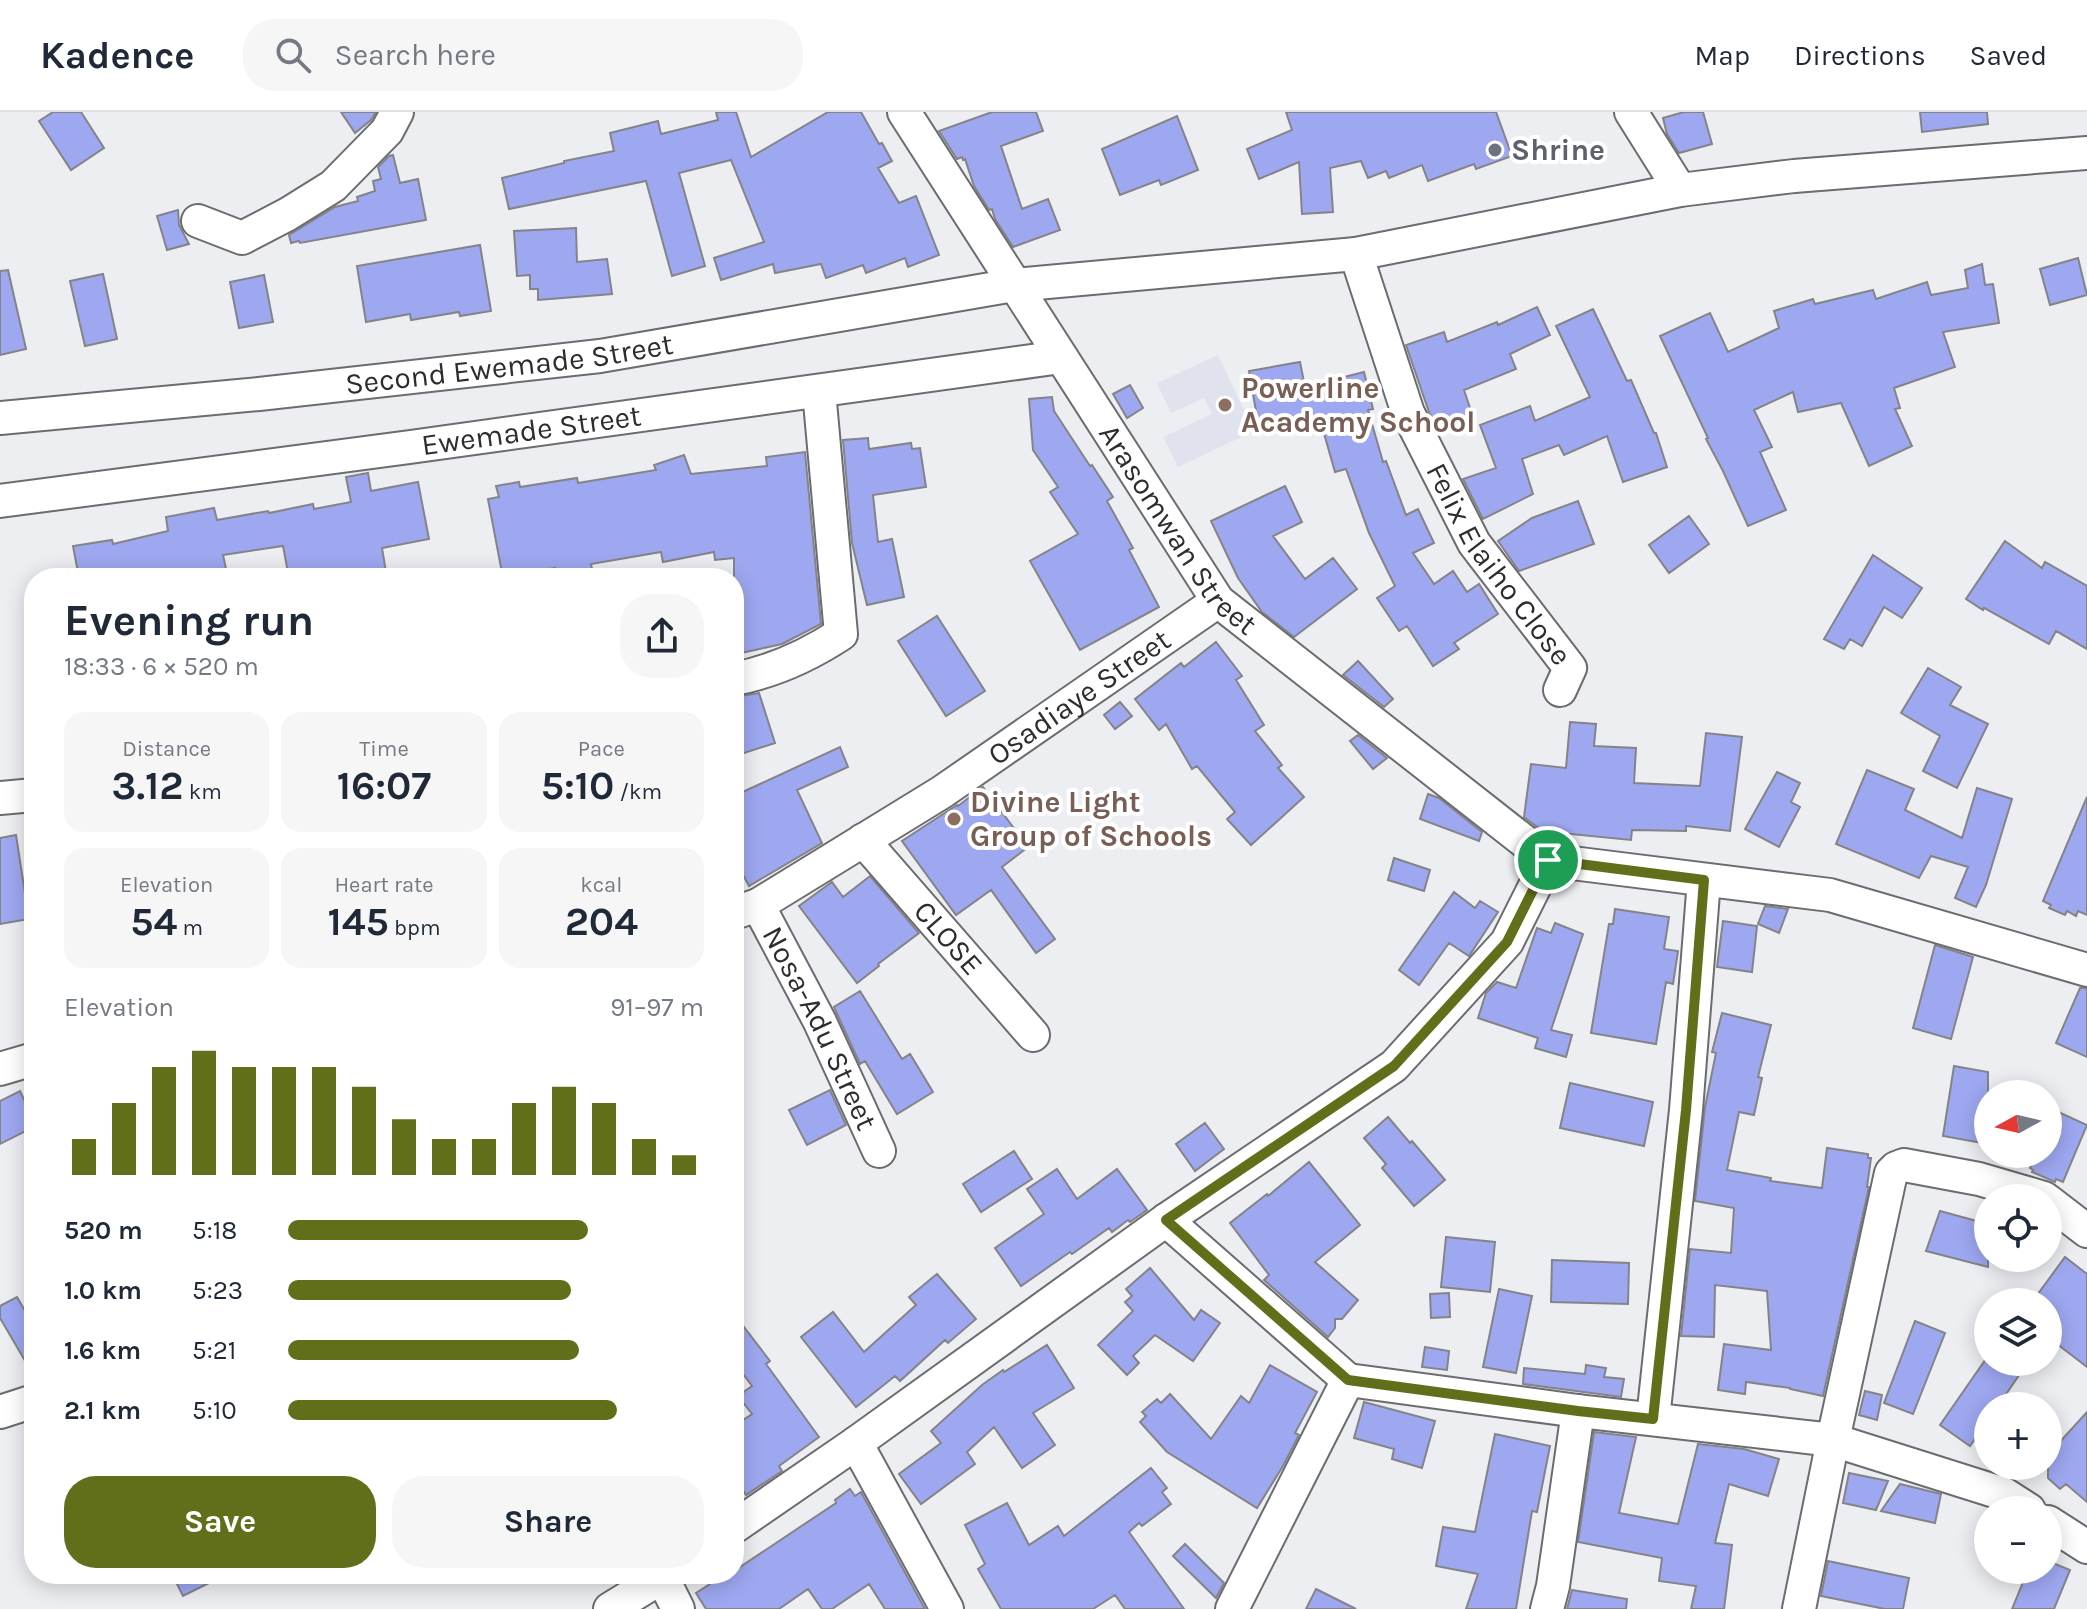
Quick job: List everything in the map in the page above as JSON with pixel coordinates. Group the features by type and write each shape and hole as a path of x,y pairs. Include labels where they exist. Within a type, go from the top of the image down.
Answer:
{"street":[{"path":"198,221 242,238 288,214 333,186 387,131 397,112"},
{"name":"Arasomwan Street","path":"904,112 1218,601 1548,860"},
{"path":"1631,112 1680,190"},
{"name":"Second Ewemade Street","path":"0,418 259,394 600,356 1014,285 1356,254 1680,190 1794,176 2087,153"},
{"name":"Felix Elaiho Close","path":"1356,254 1408,413 1474,543 1570,668 1560,690"},
{"name":"Ewemade Street","path":"0,501 1061,357"},
{"path":"744,677 817,650 841,634 819,391"},
{"name":"Osadiaye Street","path":"746,909 942,792 1218,601"},
{"name":"CLOSE","path":"863,840 1033,1035"},
{"path":"744,1520 1166,1220 1394,1066 1507,942 1548,860 1830,895 2087,970"},
{"path":"1653,1419 1686,1110 1704,880"},
{"name":"Nosa-Adu Street","path":"746,909 820,1022 879,1151"},
{"path":"0,1069 24,1062"},
{"path":"1799,1609 1891,1173 1904,1165 1996,1184"},
{"path":"2062,1211 2087,1231"},
{"path":"1166,1220 1348,1380 1578,1411 1833,1440 2007,1496"},
{"path":"1232,1609 1348,1380"},
{"path":"0,1412 24,1404"},
{"path":"1547,1609 1578,1411"},
{"path":"856,1443 947,1609"},
{"path":"2062,1531 2087,1547"},
{"path":"610,1609 651,1584"},
{"path":"667,1584 678,1609"}],"shaded area":[{"name":"Powerline Academy School","path":"1218,355 1254,431 1178,467 1163,437 1212,414 1204,398 1171,413 1157,383"}],"building":[{"path":"53,112 81,112 104,148 71,170 39,121"},
{"path":"341,112 376,112 355,133"},
{"path":"716,112 736,112 751,157 828,112 861,112 892,161 878,168 899,203 916,196 939,255 908,267 905,258 866,273 863,265 826,278 821,264 775,273 773,264 721,280 714,258 764,242 731,160 679,173 705,266 672,276 646,181 509,209 502,178 614,151 610,133 658,121 661,134 718,120"},
{"path":"992,112 1036,112 1043,131 1001,146 1022,209 1048,199 1060,230 1013,247 992,209 989,210 974,186 965,159 957,159 939,131"},
{"path":"1286,112 1496,112 1512,156 1476,169 1474,164 1428,181 1422,165 1389,178 1386,171 1368,178 1361,161 1330,168 1333,212 1302,214 1299,162 1259,179 1247,149 1292,130"},
{"path":"1684,112 1703,112 1712,144 1679,153 1667,134 1663,118"},
{"path":"1920,112 1987,112 1988,124 1922,132"},
{"path":"1177,116 1198,170 1161,185 1159,180 1120,195 1102,149"},
{"path":"393,155 400,183 418,179 426,220 291,243 289,235 335,207 358,201 357,197 375,191 373,181 381,179 378,167"},
{"path":"178,210 179,225 189,244 167,250 157,216"},
{"path":"576,228 577,262 607,259 612,294 538,300 538,289 530,289 530,275 517,276 514,231"},
{"path":"480,245 491,311 460,316 459,312 411,320 410,314 366,322 357,266"},
{"path":"2078,258 2087,295 2050,305 2040,269"},
{"path":"1982,264 1985,285 1993,284 1999,323 1943,332 1955,367 1894,388 1900,408 1895,409 1912,446 1869,466 1841,403 1798,412 1793,392 1754,410 1772,447 1760,452 1786,510 1748,526 1660,336 1710,313 1728,352 1779,328 1774,311 1813,299 1815,304 1873,290 1876,299 1927,282 1931,295 1968,288 1965,270"},
{"path":"8,270 26,349 0,355 0,271"},
{"path":"103,274 117,339 85,346 70,281"},
{"path":"264,275 273,322 239,328 230,282"},
{"path":"1537,307 1550,335 1510,354 1516,369 1464,390 1474,420 1439,432 1406,345 1444,332 1447,342 1497,322 1498,325"},
{"path":"1593,309 1656,433 1667,467 1623,482 1607,436 1564,455 1559,445 1522,459 1533,494 1483,519 1463,479 1496,468 1480,425 1530,406 1535,421 1590,397 1556,326"},
{"path":"1300,362 1305,387 1364,372 1373,409 1368,410 1383,462 1386,461 1406,515 1418,509 1434,543 1413,553 1434,584 1453,571 1467,592 1479,584 1498,614 1454,643 1459,649 1433,666 1407,626 1399,631 1377,598 1395,586 1369,533 1346,469 1335,472 1321,423 1260,434 1249,371"},
{"path":"1130,385 1143,408 1127,418 1113,394"},
{"path":"1052,397 1054,411 1113,497 1107,501 1133,548 1129,550 1159,607 1080,650 1030,561 1078,534 1050,492 1058,487 1033,450 1029,399"},
{"path":"868,438 869,449 911,443 912,449 920,448 926,487 873,495 878,542 892,539 904,597 867,605 852,543 843,440"},
{"path":"805,452 821,624 782,644 744,652 744,568 734,568 734,558 715,560 714,552 663,562 661,552 591,564 592,568 501,568 488,499 499,497 496,486 519,482 520,487 577,478 578,483 656,470 654,465 684,455 691,474 767,466 766,457"},
{"path":"368,473 371,491 418,482 429,539 382,548 385,568 287,568 283,546 223,555 226,568 77,568 73,546 112,540 113,544 168,531 166,517 214,508 217,520 313,504 314,509 351,502 346,477"},
{"path":"1285,486 1302,522 1273,536 1305,579 1333,558 1357,589 1294,637 1262,612 1238,578 1211,521"},
{"path":"1578,501 1594,544 1519,571 1498,541 1532,518"},
{"path":"1689,516 1709,544 1669,573 1649,545"},
{"path":"2005,541 2042,568 2045,562 2087,586 2087,649 2056,631 2049,644 1966,599"},
{"path":"1873,555 1922,588 1902,618 1884,607 1862,646 1850,639 1844,649 1824,639"},
{"path":"937,616 985,691 946,716 898,641"},
{"path":"1216,642 1242,676 1236,680 1264,725 1255,731 1282,765 1278,768 1304,797 1251,845 1227,819 1235,812 1197,766 1192,769 1166,724 1159,730 1135,699 1181,663 1184,667"},
{"path":"1358,661 1393,699 1384,707 1343,675"},
{"path":"1928,668 1961,687 1950,705 1988,724 1957,788 1923,771 1940,736 1901,713"},
{"path":"759,693 775,743 744,753 744,695"},
{"path":"1120,702 1132,716 1115,729 1104,715"},
{"path":"1570,722 1596,724 1594,746 1636,748 1634,783 1700,786 1706,733 1742,737 1730,831 1686,826 1686,831 1632,830 1631,840 1545,833 1524,817 1531,764 1566,768"},
{"path":"1358,735 1387,758 1373,769 1350,741"},
{"path":"840,747 848,767 797,790 822,843 749,886 744,876 744,791"},
{"path":"1867,770 1914,789 1905,810 1962,838 1977,788 2012,799 1986,885 1976,907 1955,898 1968,867 1931,856 1919,878 1836,844"},
{"path":"1777,772 1800,783 1791,802 1800,807 1779,847 1745,829"},
{"path":"983,787 1028,847 1002,867 1055,939 1036,953 991,890 956,915 902,841"},
{"path":"1428,794 1439,798 1482,832 1479,841 1420,819"},
{"path":"2087,797 2087,915 2078,911 2076,916 2067,911 2065,915 2049,908 2051,905 2043,901"},
{"path":"16,835 24,887 24,920 0,924 0,838"},
{"path":"1394,858 1430,870 1424,891 1388,880"},
{"path":"870,876 919,933 857,983 799,906 832,882 843,897"},
{"path":"1454,892 1475,908 1480,901 1498,912 1469,956 1449,943 1419,985 1399,970"},
{"path":"1765,906 1788,909 1779,933 1758,924"},
{"path":"1615,909 1669,917 1664,949 1678,951 1673,984 1666,982 1656,1044 1591,1033 1609,924 1613,924"},
{"path":"1723,921 1757,926 1752,972 1717,967"},
{"path":"1555,923 1583,934 1551,1030 1572,1035 1566,1057 1535,1048 1538,1038 1478,1018 1486,993 1497,982 1516,988 1537,928 1551,933"},
{"path":"1935,945 1973,957 1951,1039 1913,1028"},
{"path":"2080,988 2087,988 2087,1057 2056,1043"},
{"path":"860,991 902,1059 910,1054 933,1092 897,1114 865,1061 860,1064 834,1007"},
{"path":"1722,1013 1771,1025 1758,1077 1762,1078 1754,1115 1739,1112 1727,1170 1771,1178 1770,1181 1822,1188 1827,1148 1868,1154 1871,1158 1869,1187 1823,1396 1746,1382 1745,1394 1718,1390 1724,1344 1771,1350 1767,1291 1715,1285 1714,1337 1681,1336 1690,1249 1731,1253 1734,1208 1695,1201 1705,1107 1716,1053 1712,1052"},
{"path":"1954,1066 1988,1072 1988,1080 1974,1080 1974,1142 1943,1136"},
{"path":"1570,1083 1653,1102 1644,1146 1560,1128"},
{"path":"830,1090 846,1125 807,1145 789,1110"},
{"path":"20,1091 24,1100 24,1132 0,1144 0,1101"},
{"path":"2062,1114 2087,1125 2063,1182 2056,1179 2055,1182 2030,1168 2062,1168"},
{"path":"1388,1117 1445,1180 1414,1206 1382,1168 1386,1164 1364,1138"},
{"path":"1205,1123 1224,1149 1195,1171 1176,1144"},
{"path":"1014,1151 1032,1179 981,1212 963,1184"},
{"path":"1309,1162 1360,1225 1315,1262 1358,1300 1342,1319 1335,1319 1335,1328 1328,1337 1264,1280 1269,1275 1230,1223"},
{"path":"1057,1169 1077,1199 1117,1169 1147,1210 1112,1232 1109,1228 1021,1286 995,1248 1044,1214 1027,1189"},
{"path":"1940,1211 1974,1220 1974,1263 1926,1251"},
{"path":"1446,1237 1495,1242 1490,1292 1441,1287"},
{"path":"2065,1257 2087,1274 2087,1367 2062,1348 2062,1288 2042,1288 2054,1272 2062,1272"},
{"path":"1552,1260 1629,1263 1628,1304 1551,1302"},
{"path":"1150,1268 1194,1320 1201,1310 1220,1323 1193,1361 1155,1335 1133,1356 1139,1363 1127,1375 1098,1345 1133,1311 1125,1302 1132,1296 1126,1289"},
{"path":"937,1274 976,1319 948,1343 945,1340 900,1381 895,1376 856,1407 801,1337 833,1312 864,1352 916,1305 909,1297"},
{"path":"1499,1289 1532,1296 1516,1373 1483,1367"},
{"path":"1449,1293 1450,1317 1431,1318 1430,1294"},
{"path":"17,1297 24,1309 24,1359 0,1318 0,1306"},
{"path":"1915,1321 1945,1333 1913,1414 1884,1403"},
{"path":"744,1327 770,1361 766,1364 819,1437 779,1466 782,1471 746,1495 744,1419 752,1414 744,1404 744,1392 752,1386 744,1375"},
{"path":"1047,1345 1074,1388 1033,1413 1055,1445 1022,1468 994,1427 967,1452 975,1464 921,1504 899,1474 941,1443 931,1431 982,1385"},
{"path":"1425,1347 1449,1351 1447,1370 1422,1367"},
{"path":"1270,1365 1317,1392 1295,1433 1299,1435 1283,1466 1257,1508 1167,1452 1140,1422 1146,1416 1142,1412 1157,1399 1161,1403 1170,1394 1211,1439 1241,1396 1249,1403"},
{"path":"1586,1365 1606,1368 1604,1377 1624,1379 1621,1397 1523,1384 1524,1368 1585,1374"},
{"path":"1974,1376 2018,1376 2008,1392 1974,1392 1974,1440 1970,1446 1940,1425"},
{"path":"1865,1391 1882,1395 1877,1420 1859,1415"},
{"path":"1364,1402 1435,1421 1422,1468 1392,1459 1394,1449 1354,1438"},
{"path":"2087,1412 2087,1502 2066,1484 2060,1489 2050,1480 2062,1480 2062,1440"},
{"path":"1594,1432 1636,1437 1619,1513 1678,1524 1698,1444 1744,1449 1779,1459 1768,1496 1729,1484 1715,1543 1732,1545 1724,1609 1691,1609 1696,1586 1659,1581 1662,1558 1578,1542"},
{"path":"1495,1434 1550,1446 1537,1512 1532,1511 1516,1609 1466,1609 1478,1574 1436,1566 1443,1527 1475,1532"},
{"path":"1151,1468 1167,1488 1162,1492 1171,1504 1129,1532 1184,1609 1125,1609 1115,1595 1093,1609 1001,1609 978,1569 985,1564 965,1525 1007,1503 1029,1545 1058,1526 1064,1536"},
{"path":"1849,1473 1888,1481 1876,1510 1843,1503"},
{"path":"1900,1484 1941,1494 1935,1523 1881,1511"},
{"path":"850,1489 855,1496 861,1492 925,1609 885,1609 869,1584 832,1609 822,1609 808,1589 779,1609 706,1609 696,1593 710,1584 744,1584 744,1564 836,1503 835,1500"},
{"path":"1185,1544 1224,1583 1216,1598 1173,1556"},
{"path":"1828,1561 1909,1578 1903,1609 1885,1609 1821,1596"},
{"path":"2062,1567 2070,1570 2054,1609 2012,1609 2022,1584 2062,1584"},
{"path":"177,1584 207,1584 183,1596"},
{"path":"1316,1589 1356,1609 1306,1609"},
{"path":"1572,1590 1627,1599 1626,1609 1567,1609"}],"place":[{"name":"Shrine","path":"1495,150"},
{"name":"Powerline Academy School","path":"1225,405"},
{"name":"Divine Light Group of Schools","path":"954,819"}],"route":[{"path":"1548,860 1704,880 1686,1110 1653,1419 1348,1380 1166,1220 1394,1066 1507,942 1548,860"}]}
